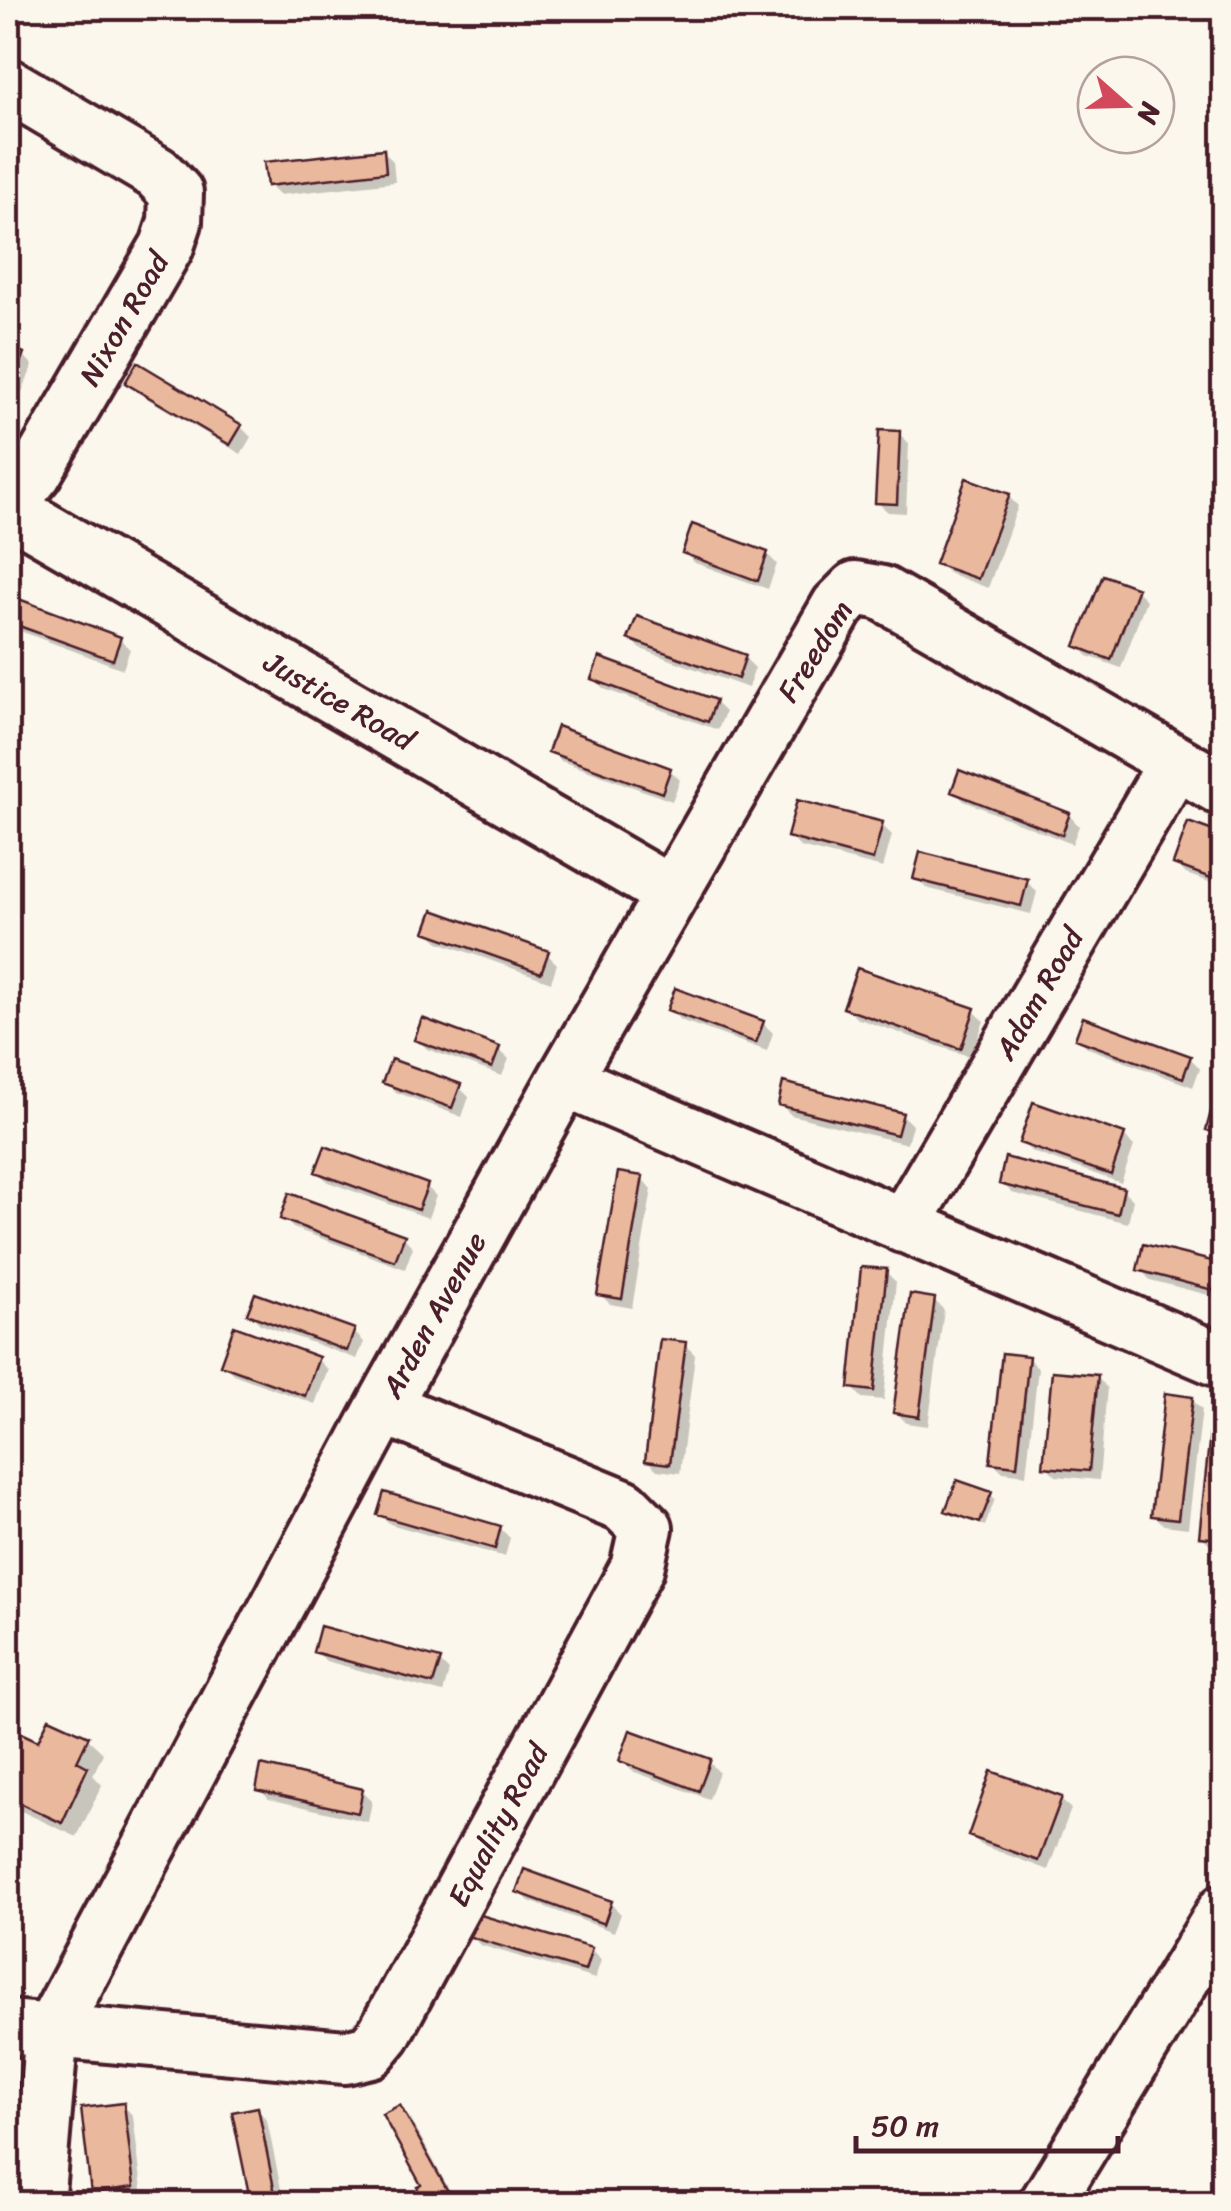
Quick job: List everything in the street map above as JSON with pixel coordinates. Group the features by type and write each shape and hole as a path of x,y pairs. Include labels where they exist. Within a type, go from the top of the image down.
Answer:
{"street":[{"name":"Nixon Road","path":"8,85 157,173 176,193 176,222 166,246 35,472 8,507"},
{"name":"Justice Road","path":"8,507 672,893"},
{"name":"Freedom","path":"564,1080 838,606 856,588 882,593 1224,790"},
{"name":"Adam Road","path":"903,1226 1175,762"},
{"path":"564,1080 1224,1362"},
{"name":"Arden Avenue","path":"38,2204 30,2028 564,1080"},
{"name":"Equality Road","path":"30,2028 345,2056 370,2051 384,2034 637,1568 646,1528 624,1506 383,1407"},
{"path":"1046,2204 1224,1911"}],"building":[{"path":"384,149 386,172 267,186 264,162"},
{"path":"8,346 24,353 8,393"},
{"path":"137,362 242,425 230,445 125,383"},
{"path":"879,430 900,431 897,504 875,503"},
{"path":"966,478 1010,494 978,579 935,564"},
{"path":"692,524 768,552 758,581 682,553"},
{"path":"1103,575 1138,588 1111,660 1075,646"},
{"path":"8,595 121,637 113,660 8,622"},
{"path":"637,616 746,655 738,679 628,639"},
{"path":"599,657 716,700 708,722 591,679"},
{"path":"557,726 671,768 662,793 548,752"},
{"path":"959,770 1070,813 1062,835 951,792"},
{"path":"797,800 883,822 873,860 787,837"},
{"path":"1188,822 1224,835 1224,883 1173,864"},
{"path":"920,852 1028,879 1021,906 913,879"},
{"path":"433,910 549,951 541,973 425,932"},
{"path":"857,968 975,1008 961,1049 843,1008"},
{"path":"675,988 764,1021 756,1043 667,1010"},
{"path":"1083,1017 1191,1056 1183,1078 1075,1039"},
{"path":"422,1018 500,1047 492,1068 414,1040"},
{"path":"391,1059 461,1084 452,1108 382,1083"},
{"path":"783,1082 903,1113 897,1135 778,1105"},
{"path":"1033,1102 1125,1134 1111,1175 1019,1143"},
{"path":"1213,1104 1224,1107 1224,1135 1206,1130"},
{"path":"325,1146 428,1184 418,1210 315,1172"},
{"path":"1005,1157 1124,1188 1118,1214 999,1184"},
{"path":"618,1172 643,1176 622,1299 597,1295"},
{"path":"289,1193 405,1235 395,1261 280,1219"},
{"path":"1143,1244 1224,1264 1224,1293 1137,1270"},
{"path":"861,1267 887,1269 874,1391 849,1388"},
{"path":"255,1293 355,1329 347,1351 247,1314"},
{"path":"910,1294 935,1298 919,1417 893,1413"},
{"path":"234,1326 319,1357 305,1396 220,1365"},
{"path":"660,1339 686,1342 670,1464 645,1461"},
{"path":"1002,1353 1029,1356 1017,1466 990,1463"},
{"path":"1052,1371 1098,1375 1089,1471 1043,1467"},
{"path":"1165,1393 1193,1397 1178,1519 1151,1516"},
{"path":"1212,1414 1224,1415 1224,1539 1199,1537"},
{"path":"957,1480 992,1492 980,1523 945,1511"},
{"path":"384,1492 501,1526 495,1549 377,1515"},
{"path":"320,1626 441,1659 433,1684 313,1652"},
{"path":"49,1718 89,1736 77,1761 88,1767 62,1823 8,1798 8,1727 38,1741"},
{"path":"630,1730 711,1759 699,1791 619,1761"},
{"path":"261,1765 363,1789 358,1813 256,1790"},
{"path":"991,1771 1062,1797 1038,1861 968,1836"},
{"path":"524,1869 612,1901 604,1924 516,1892"},
{"path":"474,1913 592,1948 585,1971 467,1936"},
{"path":"124,2103 134,2187 91,2193 81,2108"},
{"path":"400,2105 455,2204 426,2204 417,2187 421,2185 382,2114"},
{"path":"258,2107 277,2204 251,2204 232,2112"}]}
